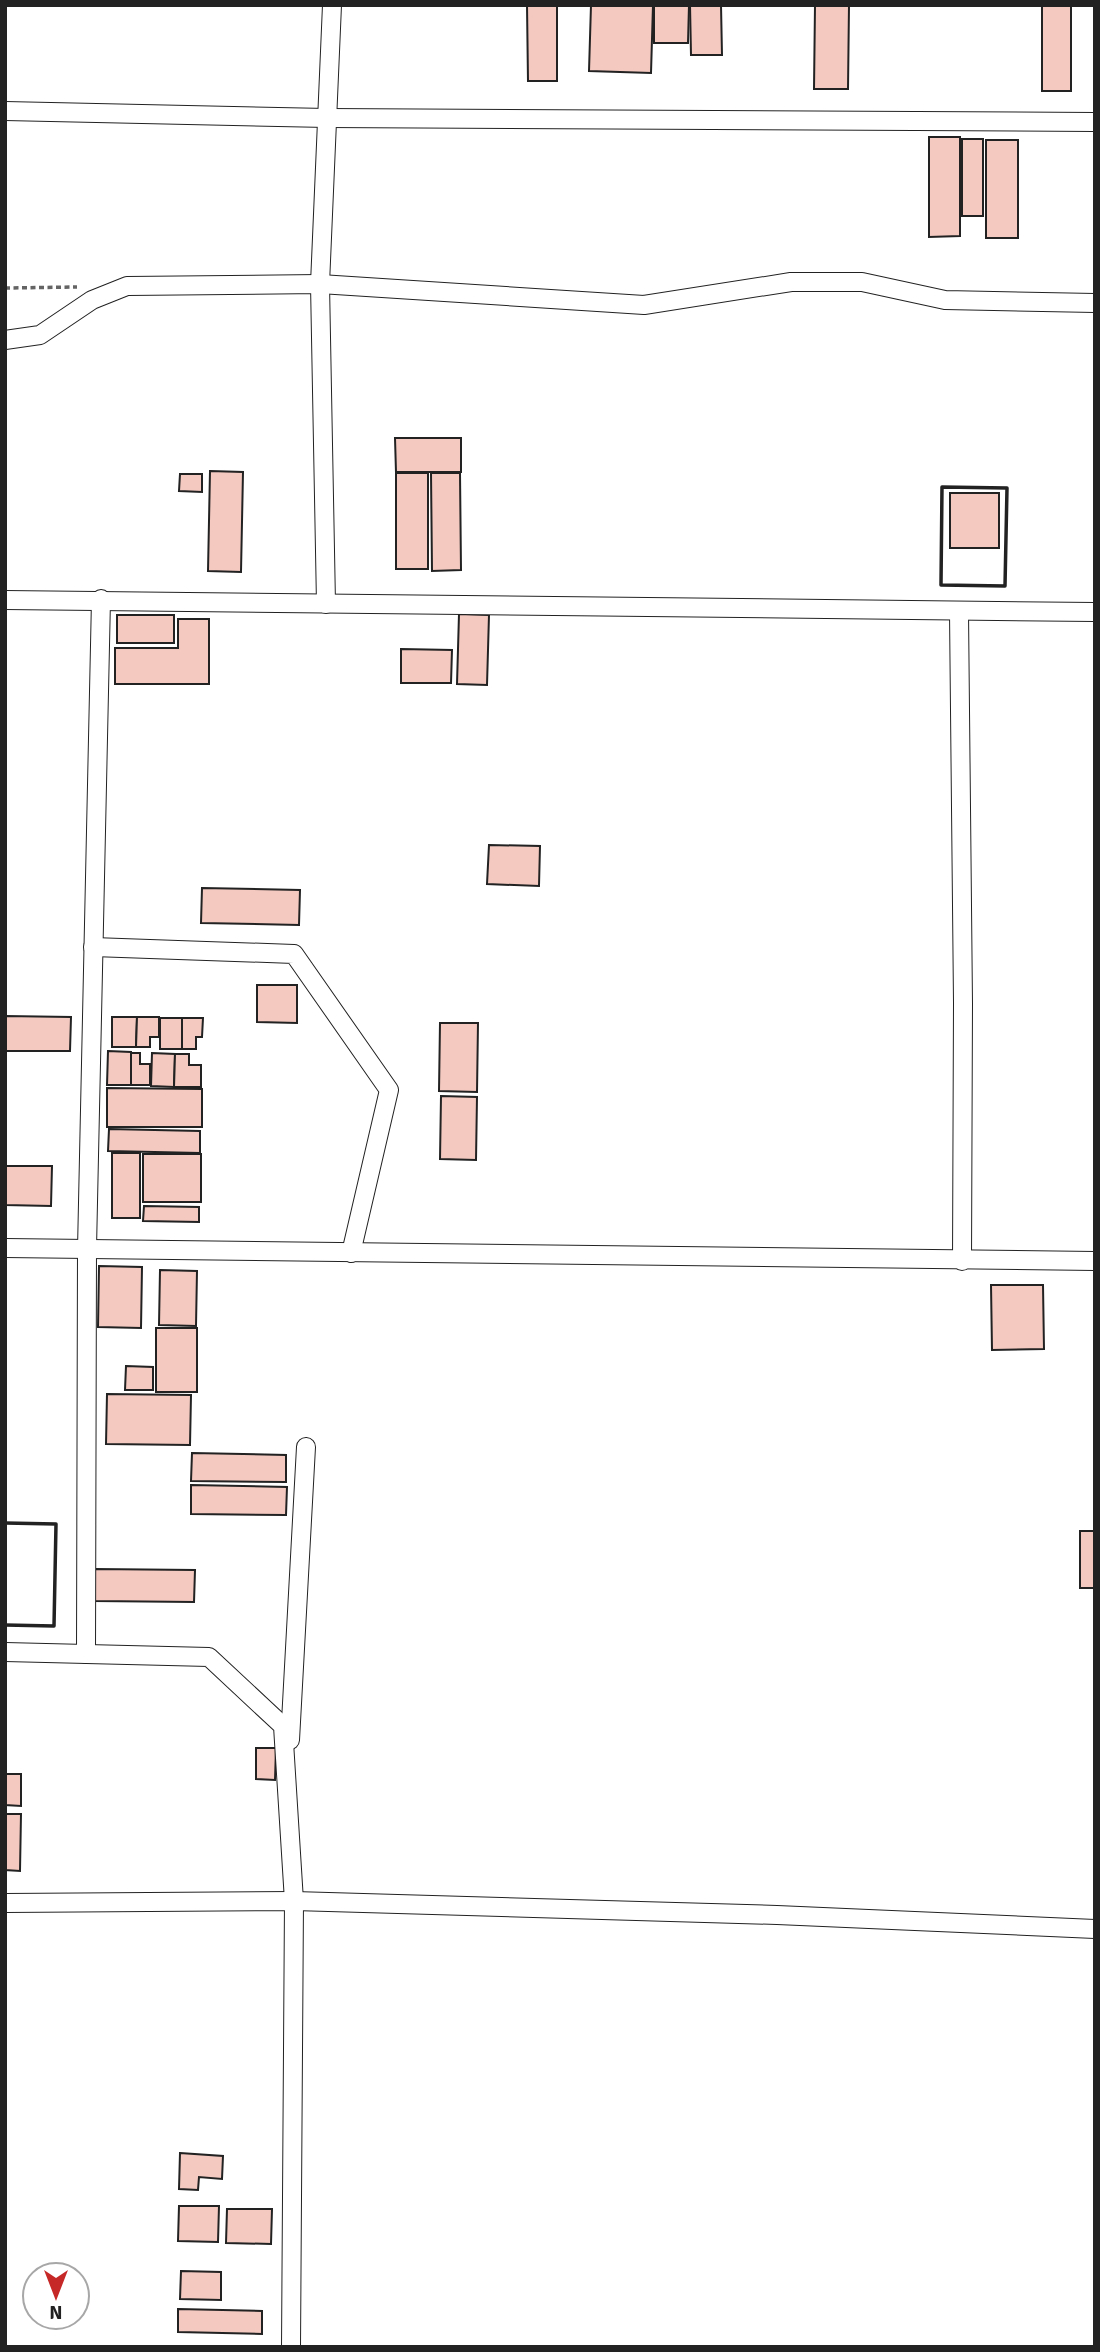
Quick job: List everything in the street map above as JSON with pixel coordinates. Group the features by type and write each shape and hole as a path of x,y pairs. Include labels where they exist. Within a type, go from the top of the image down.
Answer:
{"street":[{"path":"326,604 320,284 332,5"},
{"path":"5,111 327,118 1095,122"},
{"path":"5,340 40,335 92,300 128,286 320,284 644,305 791,282 862,282 945,300 1095,303"},
{"path":"86,1654 87,1249 101,599"},
{"path":"5,600 1095,612"},
{"path":"959,612 963,1003 961,1261"},
{"path":"93,947 294,954 389,1090 351,1253"},
{"path":"5,1248 1095,1261"},
{"path":"288,1778 306,1447"},
{"path":"5,1652 209,1657 284,1726 294,1901 291,2347"},
{"path":"5,1903 294,1901 777,1914 1095,1929"}],"path":[{"path":"5,288 87,287"}],"building":[{"path":"527,5 557,5 557,81 528,81"},
{"path":"591,5 653,5 651,73 589,71"},
{"path":"654,5 689,5 688,43 654,43"},
{"path":"690,5 721,5 722,55 691,55"},
{"path":"815,5 849,5 848,89 814,89"},
{"path":"1042,5 1071,5 1071,91 1042,91"},
{"path":"929,137 960,137 960,236 929,237"},
{"path":"962,139 983,139 983,216 962,216"},
{"path":"986,140 1018,140 1018,238 986,238"},
{"path":"395,438 461,438 461,472 396,472"},
{"path":"210,471 243,472 241,572 208,571"},
{"path":"396,473 428,473 428,569 396,569"},
{"path":"431,473 460,473 461,570 432,571"},
{"path":"180,474 202,474 202,492 179,491"},
{"path":"950,493 999,493 999,548 950,548"},
{"path":"459,614 489,615 487,685 457,684"},
{"path":"117,615 174,615 174,643 117,643"},
{"path":"178,619 209,619 209,684 115,684 115,648 178,648"},
{"path":"401,649 452,650 451,683 401,683"},
{"path":"489,845 540,846 539,886 487,884"},
{"path":"202,888 300,890 299,925 201,923"},
{"path":"257,985 297,985 297,1023 257,1022"},
{"path":"5,1016 71,1017 70,1051 5,1051"},
{"path":"112,1017 137,1017 136,1047 112,1047"},
{"path":"137,1017 159,1017 159,1037 150,1037 150,1047 136,1047"},
{"path":"160,1018 182,1018 182,1049 160,1049"},
{"path":"182,1018 203,1018 202,1037 196,1037 196,1049 182,1049"},
{"path":"440,1023 478,1023 477,1092 439,1091"},
{"path":"108,1051 131,1052 131,1085 107,1085"},
{"path":"131,1053 140,1053 140,1064 150,1064 150,1085 131,1085"},
{"path":"152,1053 175,1054 174,1087 151,1086"},
{"path":"175,1054 189,1054 189,1065 201,1065 201,1087 174,1087"},
{"path":"107,1088 202,1089 202,1127 107,1127"},
{"path":"441,1096 477,1097 476,1160 440,1159"},
{"path":"109,1129 200,1131 200,1153 108,1151"},
{"path":"112,1153 140,1153 140,1218 112,1218"},
{"path":"143,1154 201,1154 201,1202 143,1202"},
{"path":"5,1166 52,1166 51,1206 5,1205"},
{"path":"144,1206 199,1207 199,1222 143,1221"},
{"path":"99,1266 142,1267 141,1328 98,1327"},
{"path":"160,1270 197,1271 196,1326 159,1325"},
{"path":"991,1285 1043,1285 1044,1349 992,1350"},
{"path":"156,1328 197,1328 197,1392 156,1392"},
{"path":"126,1366 153,1367 153,1390 125,1390"},
{"path":"107,1394 191,1395 190,1445 106,1444"},
{"path":"192,1453 286,1455 286,1482 191,1481"},
{"path":"191,1485 287,1487 286,1515 191,1514"},
{"path":"1080,1531 1095,1531 1095,1588 1080,1588"},
{"path":"95,1569 195,1570 194,1602 94,1601"},
{"path":"256,1748 276,1748 275,1780 256,1779"},
{"path":"5,1774 21,1774 21,1806 5,1805"},
{"path":"5,1814 21,1814 20,1871 5,1870"},
{"path":"180,2153 223,2156 222,2179 199,2177 198,2190 179,2189"},
{"path":"179,2206 219,2206 218,2242 178,2241"},
{"path":"227,2209 272,2209 271,2244 226,2243"},
{"path":"181,2271 221,2272 221,2300 180,2299"},
{"path":"178,2309 262,2311 262,2334 178,2332"}],"wall":[{"path":"942,487 1007,488 1005,586 941,585 942,487"},
{"path":"5,1523 56,1524 54,1626 5,1625"}]}
